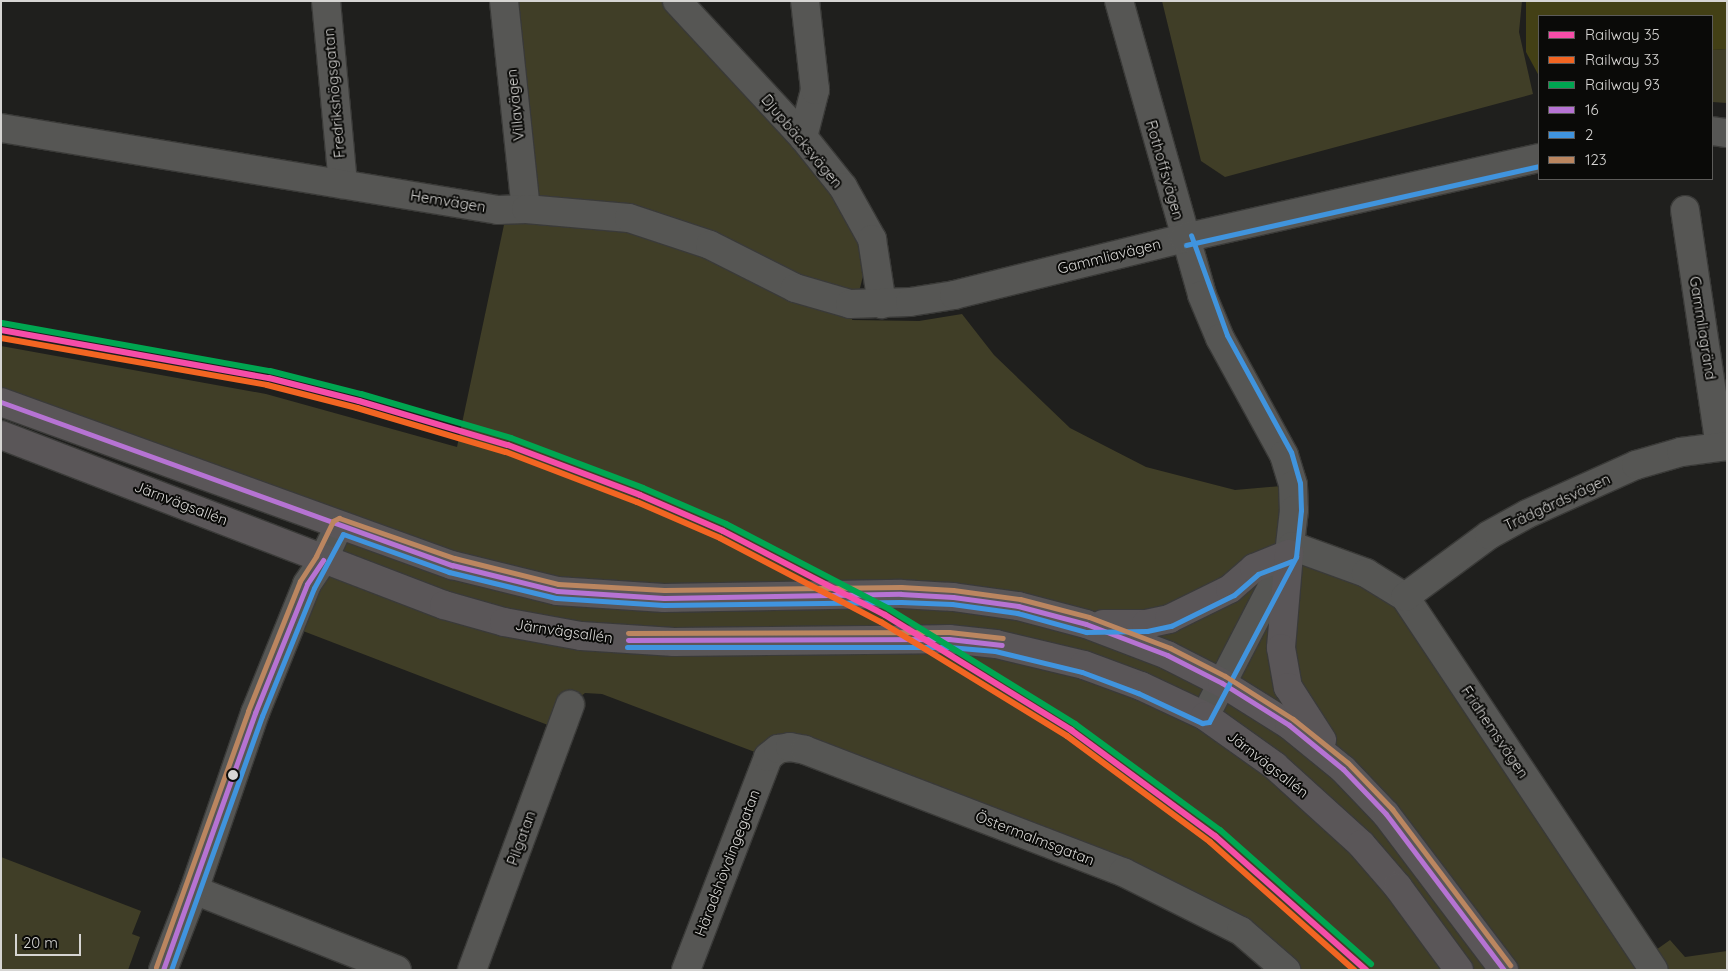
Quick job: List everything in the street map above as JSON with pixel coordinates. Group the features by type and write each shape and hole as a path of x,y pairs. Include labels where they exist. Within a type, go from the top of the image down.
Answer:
{"main road":[{"path":"1,402 452,565 557,591 654,598 901,594 953,596 1018,606 1086,624 1167,655 1222,683 1289,725 1343,769"},
{"name":"Järnvägsallén","path":"1,435 324,560 466,612 581,636 674,642 949,639 996,644 1084,664 1205,716 1275,766 1361,844 1398,887 1459,970"},
{"path":"1086,624 1146,624 1169,619 1230,589 1254,568 1291,550"},
{"path":"1291,550 1281,648 1288,687 1302,714 1343,769 1386,814 1504,970"}],"street":[{"name":"Fredrikshögsgatan","path":"326,1 343,184"},
{"name":"Villavägen","path":"504,1 526,209"},
{"name":"Djupbäcksvägen","path":"677,1 803,137 843,187 866,223 872,239 882,304"},
{"path":"803,137 815,90 806,1"},
{"name":"Rothoffsvägen","path":"1119,1 1184,238 1220,338 1284,455 1293,485 1291,550 1205,716"},
{"name":"Hemvägen","path":"1,128 498,210 526,209 629,218 710,245 796,288 831,300 882,304"},
{"path":"1713,131 1727,133"},
{"name":"Gammliavägen","path":"882,304 954,295 1184,238 1538,158"},
{"name":"Gammliagränd","path":"1685,210 1724,446"},
{"name":"Trädgårdsvägen","path":"1405,597 1489,535 1527,514 1636,465 1724,446"},
{"path":"163,970 194,890 255,714 307,584 324,560 339,525"},
{"name":"Fridhemsvägen","path":"1291,550 1366,573 1405,597 1654,970"},
{"name":"Pilgatan","path":"472,970 570,705"},
{"name":"Östermalmsgatan","path":"768,757 778,749 805,750 1123,872 1241,931 1286,970"},
{"name":"Häradshövdingegatan","path":"686,970 768,757"},
{"path":"194,890 398,970"}],"shaded area":[{"path":"515,1 665,1 832,189 862,241 864,272 852,320 919,321 962,314 994,355 1070,428 1146,467 1235,490 1293,485 1292,546 1405,597 1646,957 1670,940 1685,957 1727,951 1727,970 1286,970 1262,946 805,750 768,757 602,694 585,693 570,705 561,730 290,626 339,526 1,402 1,346 266,394 457,447 505,220 536,221"},
{"path":"1162,1 1522,1 1519,32 1533,94 1225,177 1201,161"},
{"path":"1526,1 1727,1 1727,49 1713,50 1713,15 1538,15 1538,74 1526,52"},
{"path":"1727,49 1727,103 1713,102 1713,50"},
{"path":"1,857 141,911 132,934 140,937 128,970 1,970"}],"rail line":[{"name":"93","path":"2,323 270,371 361,394 511,438 643,488 726,524 889,609 1075,724 1220,830 1371,964"},
{"name":"35","path":"1,330 269,378 359,401 508,445 640,495 723,531 885,615 1071,730 1215,836 1366,970"},
{"name":"33","path":"1,338 267,385 357,408 506,452 637,502 720,538 881,622 1067,736 1210,842 1354,970"}],"transit line":[{"name":"2","path":"1186,245 1538,166"},
{"name":"2","path":"627,647 949,647 995,651 1082,672 1138,693 1202,723 1209,722 1296,557 1301,510 1300,483 1291,452 1227,335 1191,235"},
{"name":"16","path":"1,402 452,565 557,591 664,598 901,594 953,597 1018,606 1086,624 1167,655 1222,683 1289,725 1343,769 1386,814 1504,970"},
{"name":"123","path":"156,967 248,711 300,581 316,556 333,521 339,518 454,558 558,584 664,590 901,587 953,590 1020,599 1089,617 1170,648 1225,676 1293,719 1348,763 1392,809 1510,965"},
{"name":"2","path":"171,970 262,716 314,588 343,534 449,572 556,598 664,605 901,602 952,604 1017,613 1086,632 1147,631 1171,626 1234,595 1258,574 1292,561"},
{"name":"16","path":"163,970 255,713 307,584 323,560"},
{"name":"123","path":"628,633 949,632 1003,638"},
{"name":"16","path":"628,640 949,639 1002,645"}]}
